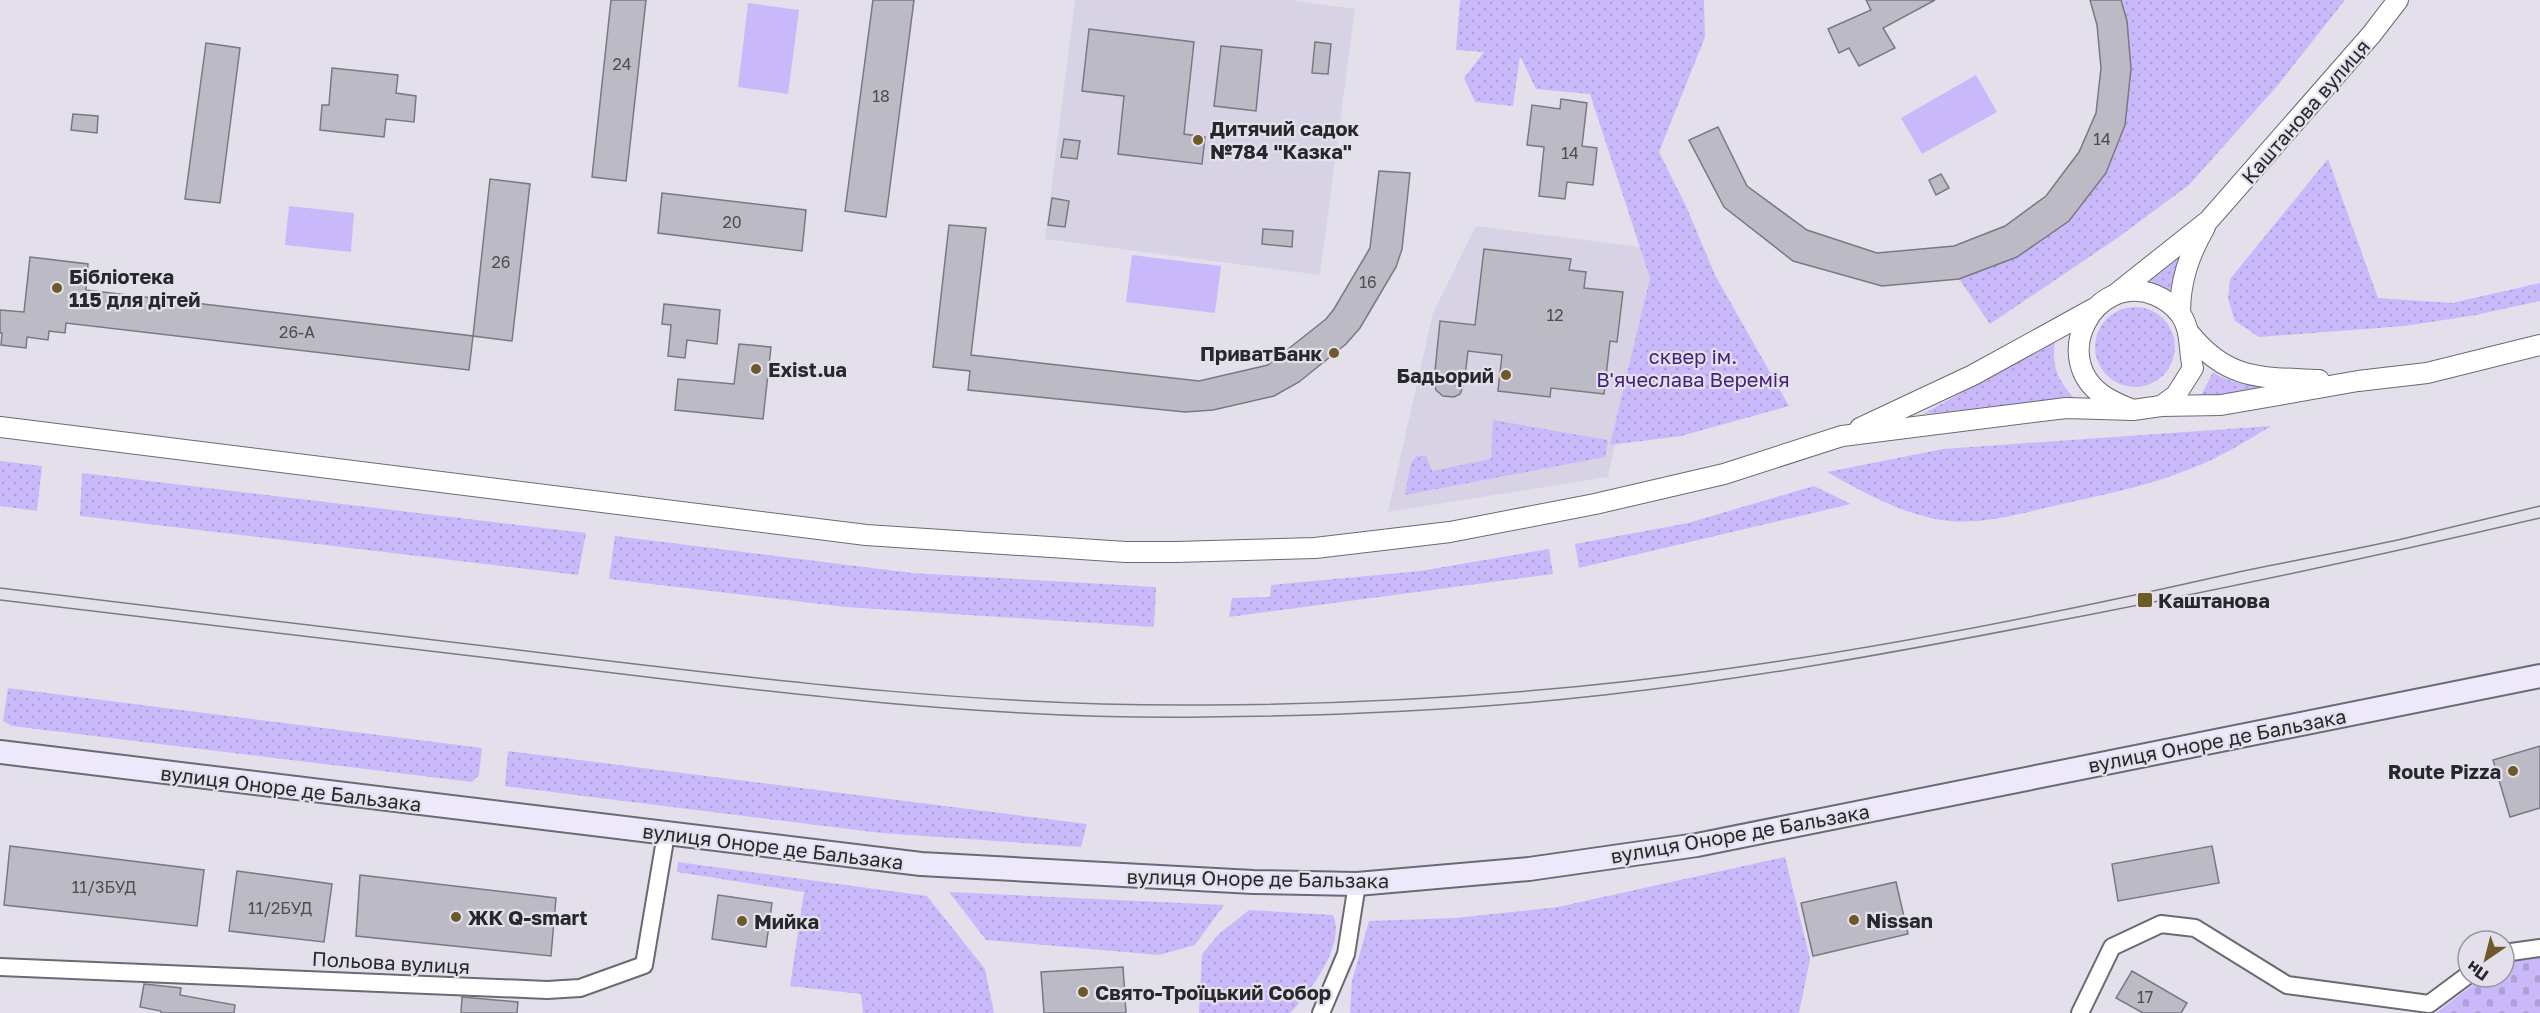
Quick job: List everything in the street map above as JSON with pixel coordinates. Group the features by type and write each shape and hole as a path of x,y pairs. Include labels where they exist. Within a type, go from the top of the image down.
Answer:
{"main road":[{"name":"вулиця Оноре де Бальзака","path":"0,752 921,864 1253,882 1357,884 1529,869 1697,845 2540,676"}],"street":[{"name":"Каштанова вулиця","path":"2115,295 2209,220 2371,35 2398,0"},
{"name":"Каштанова вулиця","path":"2180,313 2180,289 2185,271 2194,245 2209,220"},
{"path":"0,427 866,535 1166,552 1315,548 1450,532 1595,504 1724,474 1842,436 1973,375 2115,295 2138,291 2150,293 2172,304 2202,349 2222,364 2254,377 2358,381"},
{"path":"2095,308 2087,318 2079,342 2080,367 2087,380 2103,396 2133,410"},
{"path":"2161,406 2176,395 2193,368 2190,356 2190,334"},
{"path":"1842,436 2066,408 2133,410 2161,406 2221,405 2358,381 2427,373 2540,345"},
{"name":"Польова вулиця","path":"0,967 547,990 580,988 644,965 666,834"},
{"path":"1320,1013 1346,954 1357,884"},
{"path":"2080,1013 2112,947 2161,924 2195,928 2287,985 2429,1004 2456,984"},
{"path":"2516,951 2540,948"}],"shaded area":[{"name":"Дитячий садок №784 \"Казка\"","path":"1075,0 1290,0 1355,9 1320,275 1045,239"},
{"path":"1476,226 1640,247 1650,278 1608,477 1388,512 1433,313"}],"green space":[{"name":"сквер ім. В'ячеслава Веремія","path":"1460,0 1704,0 1705,37 1659,152 1686,206 1715,275 1789,406 1681,436 1610,445 1650,278 1590,94 1536,89 1520,56 1513,106 1475,102 1464,78 1484,52 1456,50"},
{"path":"2121,0 2345,0 2278,85 2189,185 2116,239 1990,324 1959,279 2069,221 2127,21"},
{"path":"748,3 799,10 788,94 738,87"},
{"path":"1976,75 1997,112 1922,154 1901,118"},
{"path":"2328,159 2378,298 2452,303 2540,283 2540,301 2476,315 2405,326 2259,337 2235,321 2228,299 2230,279"},
{"path":"289,206 354,213 351,252 285,245"},
{"path":"2183,250 2170,291 2158,285 2144,283"},
{"path":"1132,255 1221,266 1215,313 1126,302"},
{"path":"2127,307 2143,307 2164,318 2175,339 2175,355 2164,376 2143,387 2127,387 2113,381 2101,369 2095,355 2095,339 2101,325 2113,313"},
{"path":"2055,341 2054,358 2057,373 2075,399 1923,414"},
{"path":"2213,372 2238,383 2282,388 2198,401"},
{"path":"1493,420 1608,440 1605,457 1405,495 1411,463 1416,456 1426,456 1432,471 1491,459"},
{"path":"2271,426 2211,460 2158,480 2108,494 1977,521 1950,521 1918,515 1871,496 1827,472 1943,449"},
{"path":"0,461 42,466 37,511 0,506"},
{"path":"82,473 586,533 578,575 80,516"},
{"path":"1814,486 1851,504 1579,568 1575,544 1688,523"},
{"path":"615,536 912,573 1156,587 1154,627 846,607 609,579"},
{"path":"1549,549 1553,574 1229,617 1232,598 1270,597 1271,585 1420,571"},
{"path":"8,688 482,748 479,775 472,782 12,726 3,721"},
{"path":"508,751 1087,824 1081,847 881,833 505,786"},
{"path":"1785,857 1810,959 1799,1013 1350,1013 1352,981 1369,921 1455,918 1558,907"},
{"path":"678,862 927,896 985,969 994,1013 863,1013 861,994 790,986 804,892 677,872"},
{"path":"949,892 1224,905 1195,945 1159,955 986,940"},
{"path":"1249,910 1333,915 1336,927 1335,940 1324,967 1316,981 1290,1013 1199,1013 1202,954 1219,934"},
{"path":"2540,954 2540,1013 2436,1013 2467,989 2516,989 2516,959"}],"building":[{"path":"611,0 646,0 626,181 592,177"},
{"path":"873,0 914,0 886,217 845,211"},
{"path":"1866,0 1935,0 1883,28 1895,48 1859,66 1849,48 1839,53 1828,29 1871,10"},
{"path":"2090,0 2121,0 2127,21 2131,69 2125,125 2106,173 2069,221 2017,257 1959,279 1882,286 1793,261 1724,207 1689,140 1718,127 1747,186 1807,230 1877,253 1954,246 2005,226 2046,196 2079,152 2096,113 2101,68 2097,25"},
{"path":"1089,29 1194,42 1184,134 1205,137 1202,164 1118,154 1124,96 1082,91"},
{"path":"1315,42 1331,44 1328,74 1312,73"},
{"path":"206,43 240,48 220,203 185,199"},
{"path":"1221,46 1262,50 1256,111 1214,106"},
{"path":"332,68 398,75 396,93 416,96 414,122 386,119 384,137 320,130 322,105 329,105"},
{"path":"1561,99 1587,103 1582,146 1597,148 1593,185 1567,182 1565,199 1539,196 1544,147 1527,145 1532,105 1560,109"},
{"path":"73,114 98,116 97,133 71,130"},
{"path":"1064,139 1080,141 1077,159 1061,157"},
{"path":"1379,171 1410,173 1402,249 1396,267 1360,328 1346,344 1299,382 1274,396 1213,410 1185,412 968,390 970,371 933,367 949,225 986,228 971,355 1199,381 1268,365 1326,319 1370,248"},
{"path":"1941,174 1949,188 1936,195 1929,180"},
{"path":"490,179 530,184 512,341 473,336"},
{"path":"662,193 806,210 802,251 658,233"},
{"path":"1052,198 1069,201 1065,227 1048,225"},
{"path":"1263,229 1293,231 1292,247 1262,244"},
{"path":"1484,249 1571,259 1569,270 1586,272 1584,288 1623,292 1617,342 1610,341 1604,394 1551,388 1550,397 1498,391 1502,355 1468,351 1464,384 1460,394 1454,397 1443,396 1436,390 1434,381 1440,321 1475,325"},
{"path":"30,257 88,264 86,290 473,336 469,370 66,323 65,333 49,331 48,340 27,337 26,348 1,345 0,310 24,312"},
{"path":"664,304 720,310 717,344 687,340 685,358 668,356 671,325 662,324"},
{"path":"739,344 771,347 763,419 675,410 678,379 734,384"},
{"path":"2540,746 2540,808 2510,817 2493,760"},
{"path":"10,846 204,870 197,926 4,905"},
{"path":"2212,846 2219,883 2118,901 2112,864"},
{"path":"237,871 332,884 324,942 229,931"},
{"name":"ЖК Q-smart","path":"360,875 556,898 551,956 356,936"},
{"path":"1896,882 1908,934 1813,956 1801,903"},
{"name":"Мийка","path":"718,895 772,903 766,947 712,939"},
{"name":"Свято-Троїцький Собор","path":"1123,967 1126,1013 1044,1013 1041,972"},
{"path":"2132,971 2187,1003 2181,1013 2143,1013 2116,998"},
{"path":"144,984 181,988 180,995 235,1005 234,1013 161,1013 161,1011 140,1007"},
{"path":"462,997 518,1002 517,1013 461,1013"}],"tram line":[{"path":"0,588 654,666 889,691 1126,705 1337,702 1469,696 1601,684 1667,677 1856,649 2103,602 2402,539 2540,506"},
{"path":"0,600 819,697 896,704 1128,717 1305,715 1454,708 1554,700 1658,689 1766,673 1928,646 2163,600 2352,561 2540,518"}],"place":[{"name":"Дитячий садок №784 \"Казка\"","path":"1198,140"},
{"name":"Бібліотека 115 для дітей","path":"57,288"},
{"name":"ПриватБанк","path":"1334,353"},
{"name":"Exist.ua","path":"756,369"},
{"name":"Бадьорий","path":"1506,375"},
{"name":"Каштанова","path":"2145,600"},
{"name":"Route Pizza","path":"2513,771"},
{"name":"ЖК Q-smart","path":"456,917"},
{"name":"Nissan","path":"1854,920"},
{"name":"Мийка","path":"742,921"},
{"name":"Свято-Троїцький Собор","path":"1083,992"}]}
